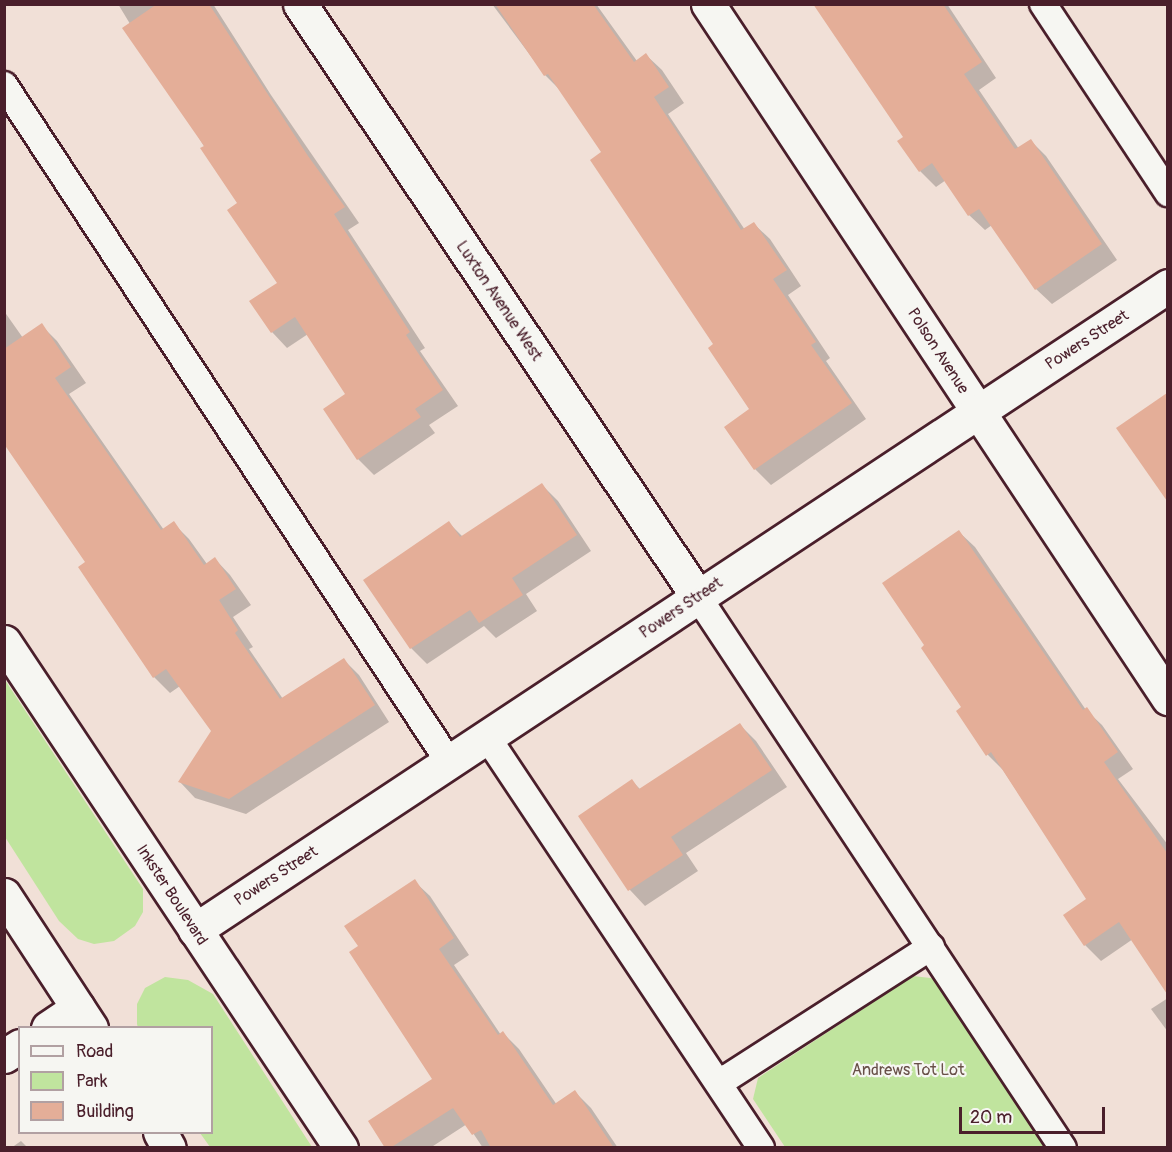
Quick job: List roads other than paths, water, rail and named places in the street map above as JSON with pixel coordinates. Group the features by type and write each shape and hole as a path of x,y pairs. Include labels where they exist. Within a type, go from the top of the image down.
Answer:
{"street":[{"name":"Luxton Avenue West","path":"300,4 698,597"},
{"name":"Polson Avenue","path":"708,4 1167,698"},
{"name":"Powers Street","path":"195,930 1167,286"},
{"name":"Inkster Boulevard","path":"4,642 340,1148"},
{"path":"4,895 84,1018 55,1026"},
{"path":"4,1056 18,1047"},
{"path":"161,1134 169,1148"}],"lane":[{"path":"1043,4 1167,193"},
{"path":"4,84 449,762"},
{"path":"698,597 1063,1148"},
{"path":"487,737 761,1148"},
{"path":"719,1083 931,947"}],"park label":[{"name":"Andrews Tot Lot","path":"908,1070"}]}
